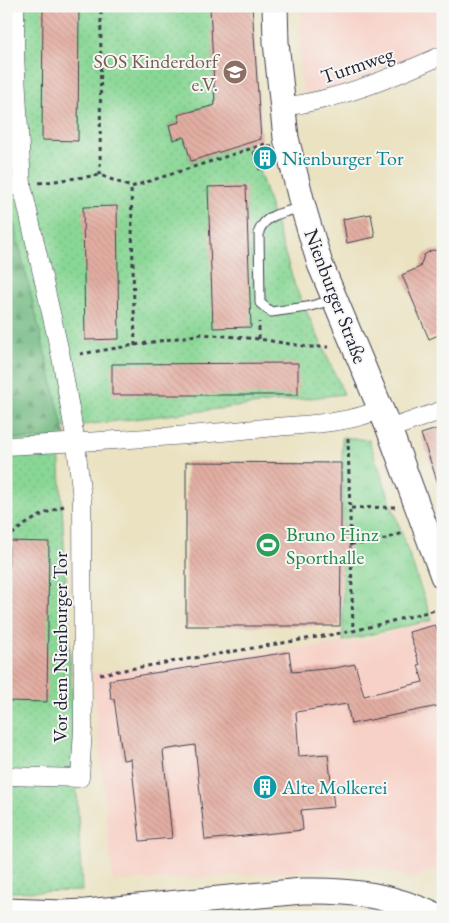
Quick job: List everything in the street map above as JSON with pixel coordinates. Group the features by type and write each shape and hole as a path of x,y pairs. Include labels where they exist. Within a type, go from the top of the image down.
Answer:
{"street":[{"name":"Vor dem Nienburger Tor","path":"6,776 80,778 83,729 82,500 76,443 61,357 14,186 15,6"},
{"name":"Nienburger Straße","path":"275,6 276,42 286,138 303,207 320,264 385,419 443,576"},
{"name":"Turmweg","path":"282,107 327,99 383,81 443,55"},
{"path":"6,446 229,432 347,420 364,416 385,419 443,410"},
{"path":"6,911 86,912 302,891 330,890 370,894 412,906 438,917"}],"lane":[{"path":"303,207 270,216 263,222 259,231 260,303 271,312 307,307 335,299"}],"path":[{"path":"100,175 101,6"},
{"path":"14,186 100,175 131,187 286,138"},
{"path":"131,187 135,346"},
{"path":"61,357 202,334 259,339 309,347 355,346"},
{"path":"347,420 354,631"},
{"path":"6,540 16,530 33,519 82,500"},
{"path":"351,508 418,506"},
{"path":"6,534 12,534"},
{"path":"351,544 373,543 398,535"},
{"path":"82,677 354,631 443,608"}],"shaded area":[{"path":"301,6 443,6 443,40 334,91 309,97 303,91 300,71"},
{"path":"435,620 443,641 443,863 440,866 414,878 374,867 113,881 92,673 360,641"}],"green space":[{"path":"6,6 212,6 214,98 211,106 179,115 180,122 169,125 173,140 184,137 191,161 247,143 253,152 295,286 344,394 58,428 82,891 6,892"},
{"path":"6,200 8,200 66,439 6,439"},
{"path":"342,437 369,440 432,620 343,641"}],"building":[{"path":"43,6 79,6 78,141 42,140"},
{"name":"SOS Kinderdorf e.V.","path":"210,6 252,6 261,139 191,161 184,137 173,140 169,125 180,122 178,115 215,105"},
{"name":"Nienburger Tor","path":"271,145 277,164 259,170 253,152"},
{"path":"246,186 251,327 213,328 208,187"},
{"path":"117,206 119,339 85,340 83,207"},
{"path":"371,214 375,237 347,243 343,219"},
{"path":"432,250 443,252 443,333 429,339 402,275 420,267 424,255"},
{"path":"298,363 298,395 112,395 112,364"},
{"path":"443,427 443,488 440,489 421,434"},
{"name":"Bruno Hinz Sporthalle","path":"186,462 341,463 341,533 350,533 350,556 341,556 340,626 186,626"},
{"path":"9,541 49,542 47,702 7,701"},
{"path":"435,625 443,645 443,705 351,724 347,704 296,712 299,756 328,754 334,807 301,810 303,830 205,840 195,745 163,750 172,838 140,841 131,759 123,760 114,699 111,699 109,680 289,652 292,672 355,664 364,696 423,682 418,665 420,665 409,632"}],"place":[{"name":"SOS Kinderdorf e.V.","path":"235,72"},
{"name":"Nienburger Tor","path":"265,158"},
{"name":"Bruno Hinz Sporthalle","path":"268,545"},
{"name":"Alte Molkerei","path":"265,787"}]}
